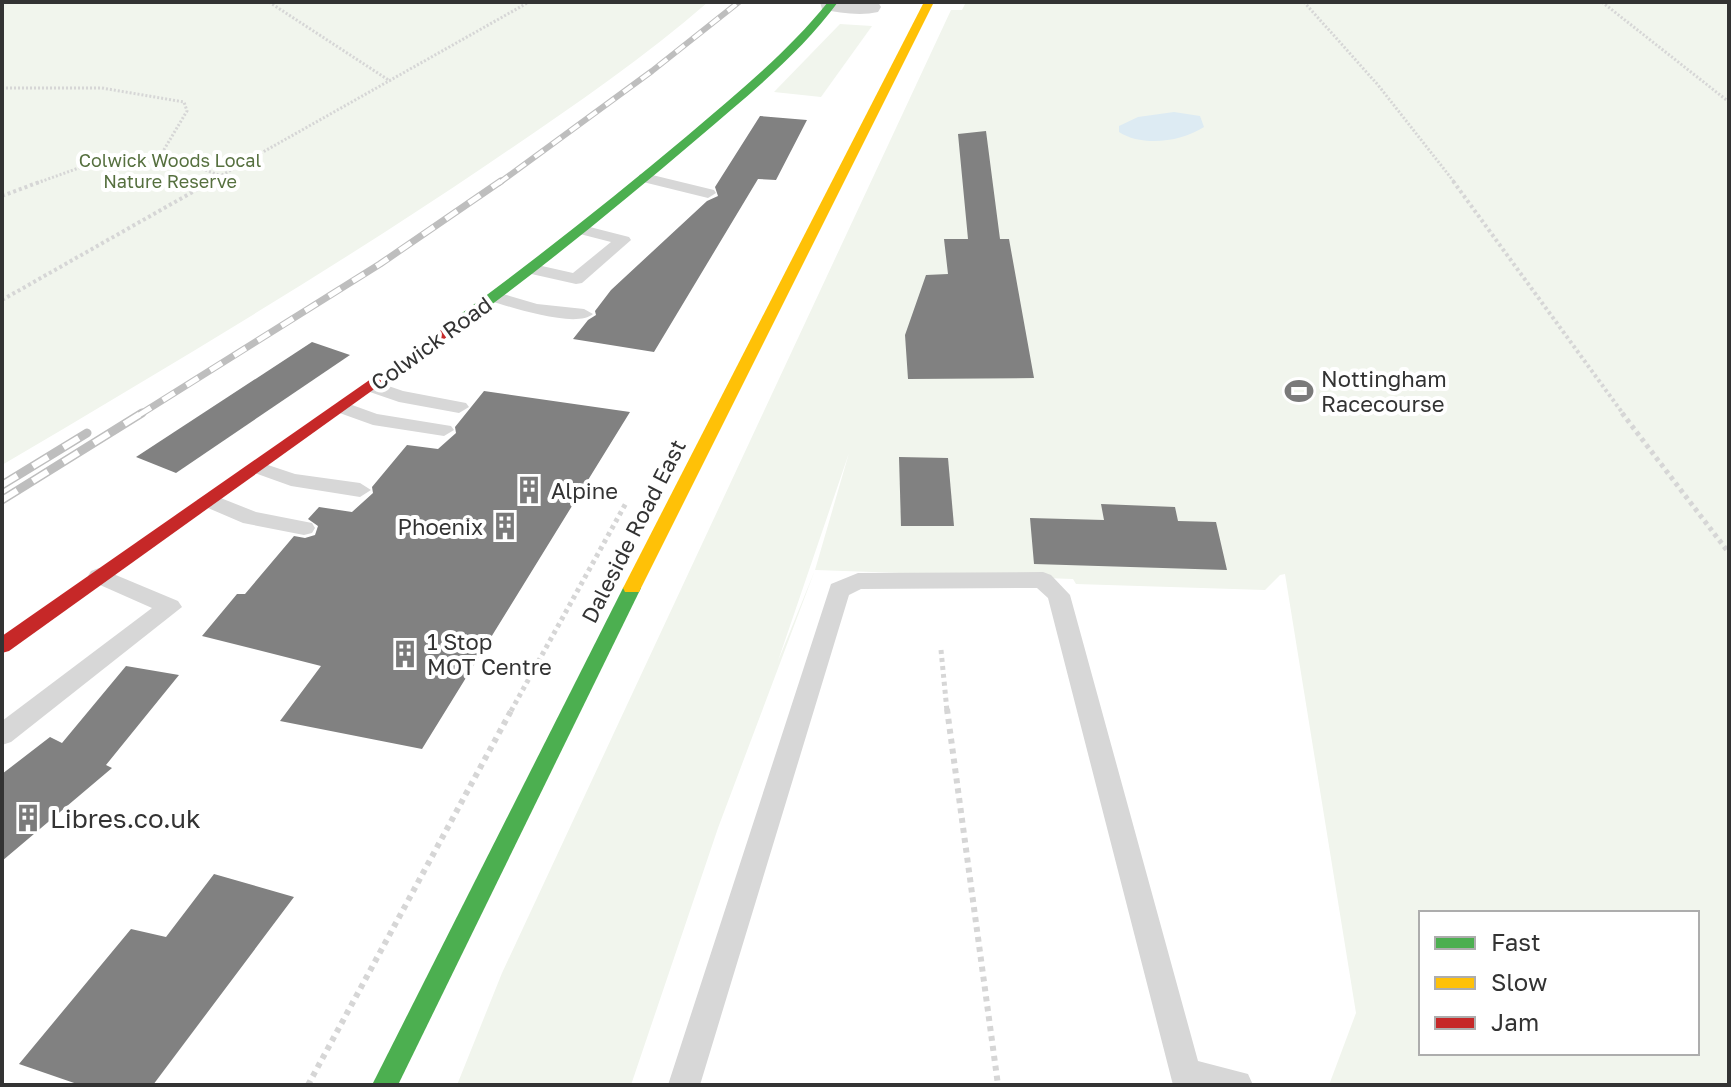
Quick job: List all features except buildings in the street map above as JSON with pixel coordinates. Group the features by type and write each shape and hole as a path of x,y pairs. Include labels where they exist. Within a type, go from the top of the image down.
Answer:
{"main road":[{"name":"Daleside Road East","path":"385,1085 604,643 929,2"},
{"name":"Colwick Road","path":"2,646 533,269 775,66 820,20 832,3"}],"street":[{"name":"Colwick Road","path":"832,3 869,7"}],"lane":[{"path":"644,178 708,193"},
{"path":"533,269 576,279 623,240 582,230"},
{"path":"496,297 535,309 584,314"},
{"path":"371,386 399,396 459,407"},
{"path":"341,407 373,419 444,430"},
{"path":"256,467 291,480 360,490"},
{"path":"208,500 251,518 304,528"},
{"path":"2,735 170,607 99,576"},
{"path":"684,1085 839,590 858,581 1043,580 1059,595 1187,1079 1237,1085"}],"path":[{"path":"269,2 391,81"},
{"path":"2,300 529,2"},
{"path":"1304,2 1378,85 1430,151 1514,261 1596,379 1729,553"},
{"path":"1602,2 1729,102"},
{"path":"2,88 102,88 184,102 187,111 162,153 222,177"},
{"path":"2,196 87,165 159,154"},
{"path":"308,1085 629,498"},
{"path":"941,650 951,750 998,1085"}],"green space":[{"name":"Colwick Woods Local Nature Reserve","path":"2,2 708,2 600,86 428,204 247,318 2,465"},
{"name":"Nottingham Racecourse","path":"966,2 1729,2 1729,1085 1329,1085 1356,1013 1285,574 1265,590 1076,584 1073,579 815,570 718,828 631,1085 457,1085 502,973 951,10 962,10","holes":["849,453 815,570 778,661"]},
{"path":"840,24 872,26 821,97 774,92"}],"shaded area":[{"path":"1174,112 1200,116 1204,127 1162,141 1139,140 1119,132 1119,126 1138,117"}],"railway":[{"path":"499,183 652,71 739,2"},
{"path":"139,415 380,264 501,181"},
{"path":"2,500 142,413"},
{"path":"2,485 87,433"}],"traffic: fast":[{"path":"467,316 584,227 751,87 802,39 833,2"},
{"path":"385,1085 632,588"}],"traffic: slow":[{"path":"632,588 929,2"}],"traffic: jam":[{"path":"2,646 467,316"}],"place":[{"name":"Nottingham Racecourse","path":"1299,391"},
{"name":"Alpine","path":"529,490"},
{"name":"Phoenix","path":"505,526"},
{"name":"1 Stop MOT Centre","path":"405,654"},
{"name":"Libres.co.uk","path":"28,818"}]}
